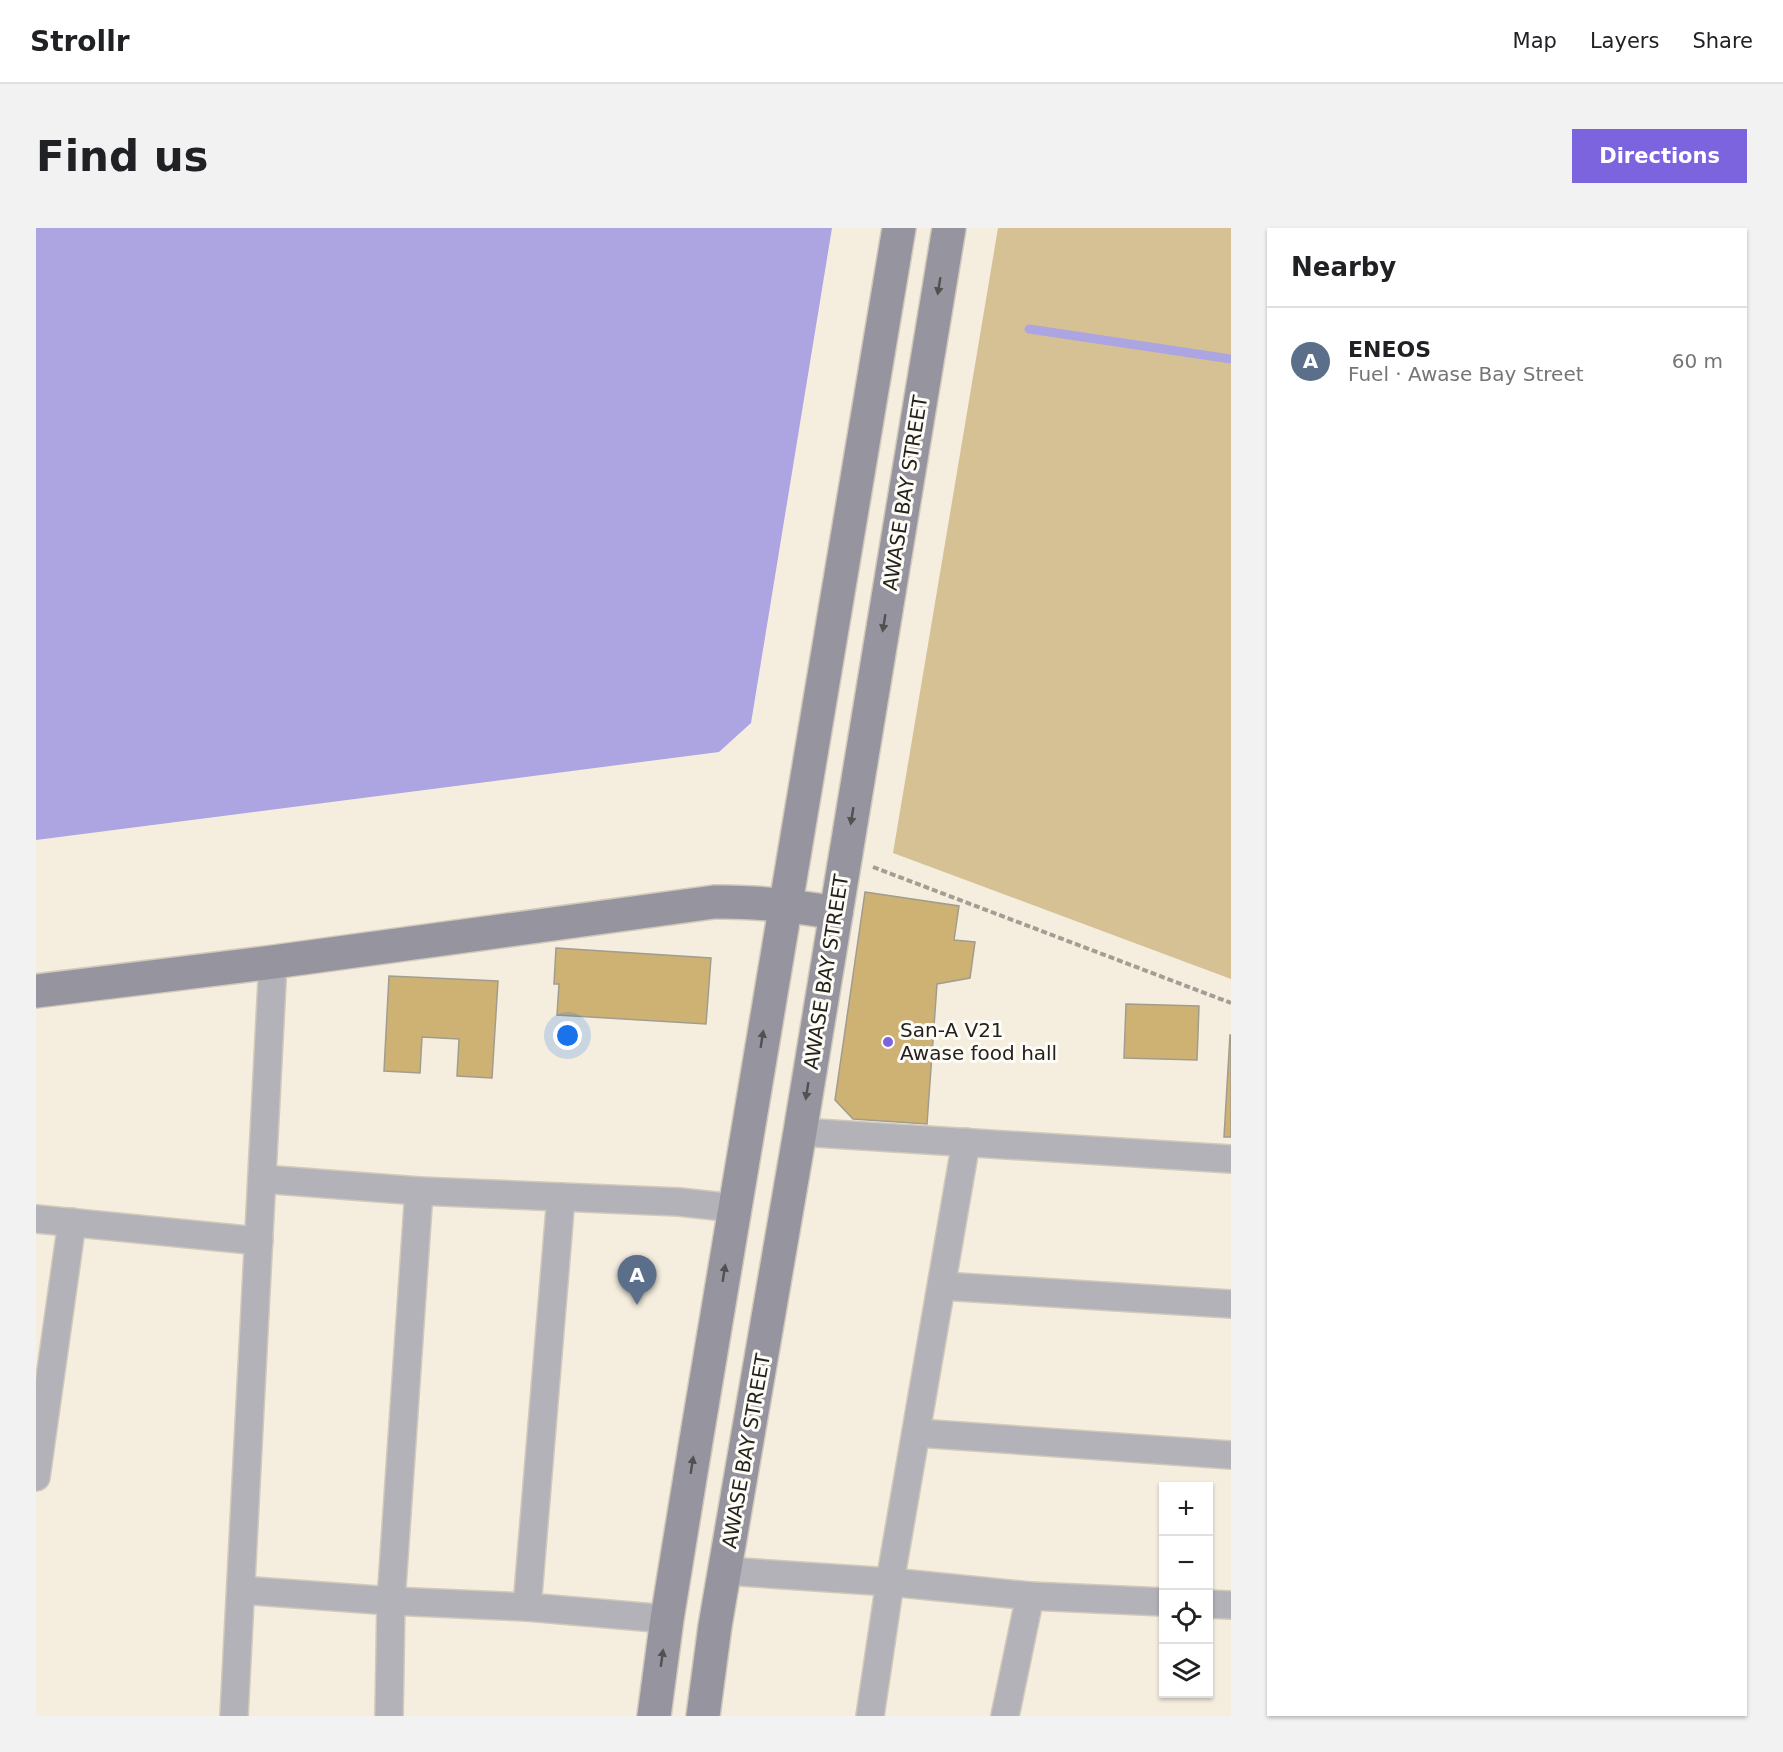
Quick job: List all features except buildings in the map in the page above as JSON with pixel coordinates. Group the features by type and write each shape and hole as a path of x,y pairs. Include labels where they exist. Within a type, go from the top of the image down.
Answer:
{"main road":[{"path":"654,1716 667,1618 734,1208 899,228"},
{"name":"AWASE BAY STREET","path":"703,1716 715,1626 800,1132 949,228"},
{"path":"36,991 273,962 714,902 786,904 836,913"}],"street":[{"path":"234,1716 273,962"},
{"path":"800,1132 1231,1160"},
{"path":"870,1716 890,1582 966,1143"},
{"path":"262,1179 419,1191 679,1202 734,1208"},
{"path":"389,1716 390,1601 419,1191"},
{"path":"527,1607 561,1197"},
{"path":"36,1219 259,1241"},
{"path":"36,1477 40,1415 72,1222"},
{"path":"942,1286 1231,1304"},
{"path":"917,1433 1231,1455"},
{"path":"726,1571 890,1582 1030,1596 1159,1602"},
{"path":"241,1590 667,1618"},
{"path":"1005,1716 1030,1596"},
{"path":"1213,1604 1231,1605"}],"path":[{"path":"870,866 1231,1003"}],"shaded area":[{"path":"36,228 832,228 751,723 719,752 36,840"},
{"path":"998,228 1231,228 1231,979 893,853"}],"waterway":[{"path":"1029,329 1231,359"}],"place":[{"name":"San-A V21 Awase food hall","path":"888,1042"},
{"name":"ENEOS","path":"637,1305"}]}
